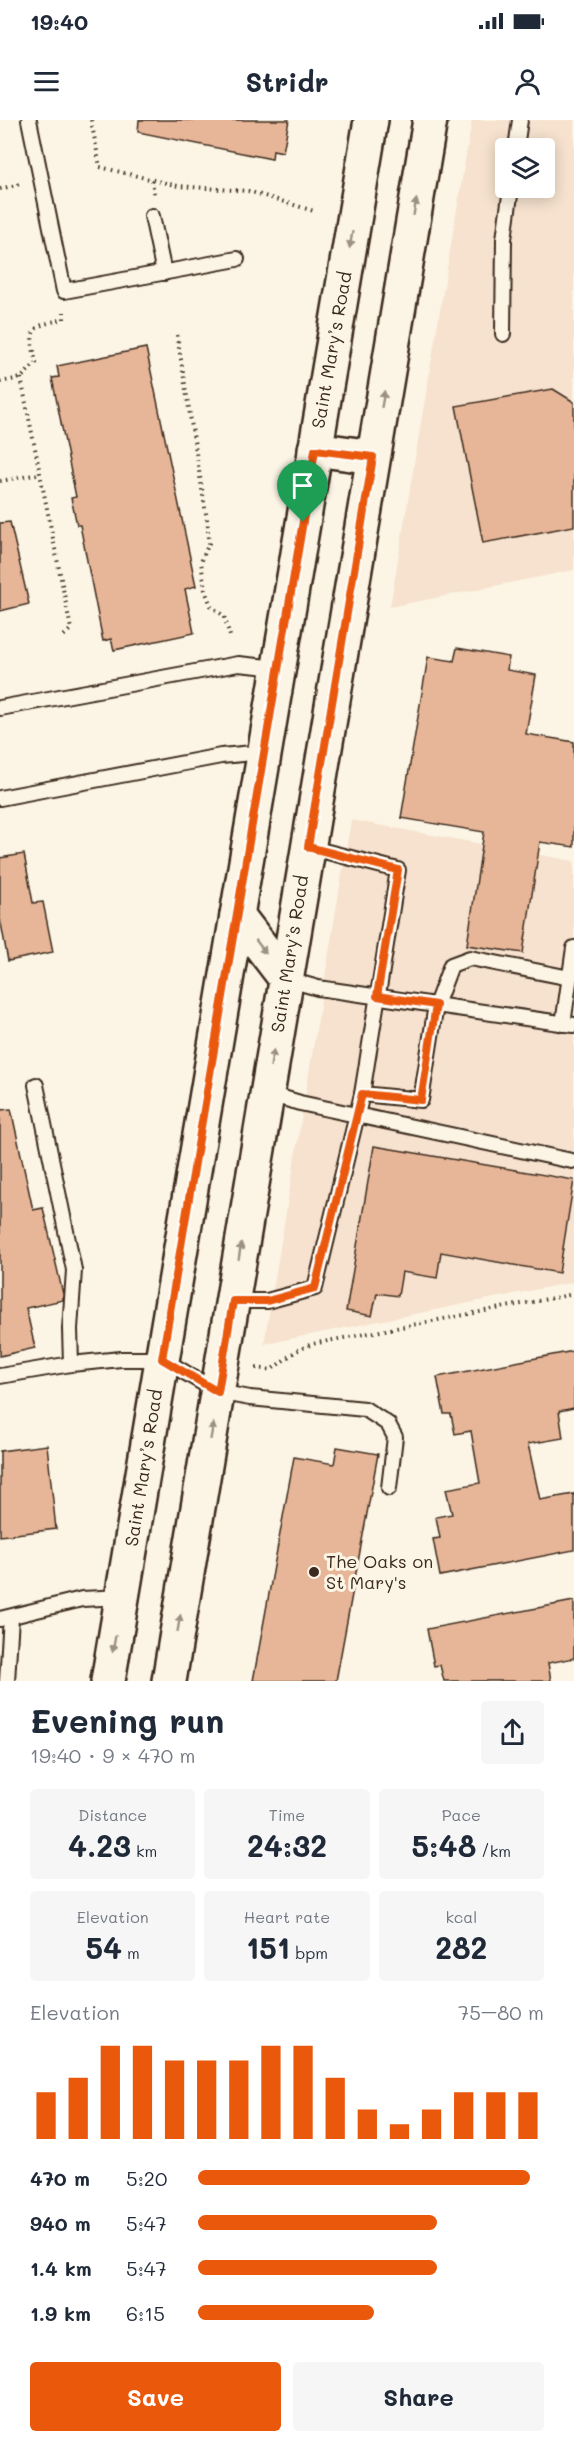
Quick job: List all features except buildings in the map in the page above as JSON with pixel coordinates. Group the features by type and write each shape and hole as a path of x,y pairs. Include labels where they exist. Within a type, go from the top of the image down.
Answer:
{"main road":[{"name":"Saint Mary’s Road","path":"108,1681 370,120"},
{"name":"Saint Mary’s Road","path":"169,1681 429,120"},
{"path":"315,450 373,457"},
{"path":"237,915 286,979"}],"lane":[{"path":"29,120 64,291 237,259"},
{"path":"517,138 520,120"},
{"path":"503,333 504,239 510,198"},
{"path":"152,216 164,273"},
{"path":"0,708 238,664 278,668"},
{"path":"0,798 221,756 264,752"},
{"path":"233,1301 267,1301 315,1288 362,1094 398,870 308,847"},
{"path":"286,979 318,988 569,1025 570,978 574,948"},
{"path":"362,1094 421,1100 436,1005 452,965 470,958 570,978"},
{"path":"36,1085 74,1270 70,1329 71,1364"},
{"path":"266,1093 300,1103 572,1161"},
{"path":"0,1376 71,1364 121,1359 162,1359 218,1392 250,1398 365,1409 388,1424 395,1437 389,1488"},
{"path":"7,1681 6,1618 82,1599 122,1597"}],"path":[{"path":"91,120 100,167 178,186 248,190 314,211"},
{"path":"0,382 21,378 36,363 31,339 33,332 39,325 64,319 64,291"},
{"path":"177,335 207,520 209,543 201,562 206,591 211,606 224,616 230,636"},
{"path":"21,378 71,629 61,638"},
{"path":"0,482 39,474"},
{"path":"256,1368 271,1370 296,1351 312,1344 574,1293"}],"shaded area":[{"path":"472,120 574,120 574,570 390,607"},
{"path":"351,820 574,861 574,1282 264,1344"}],"place":[{"name":"The Oaks on St Mary's","path":"314,1572"}],"route":[{"path":"315,450 373,457 308,847 398,870 377,996 436,1005 421,1100 362,1094 315,1288 267,1301 233,1301 218,1392 162,1359 303,522 315,450"}]}
